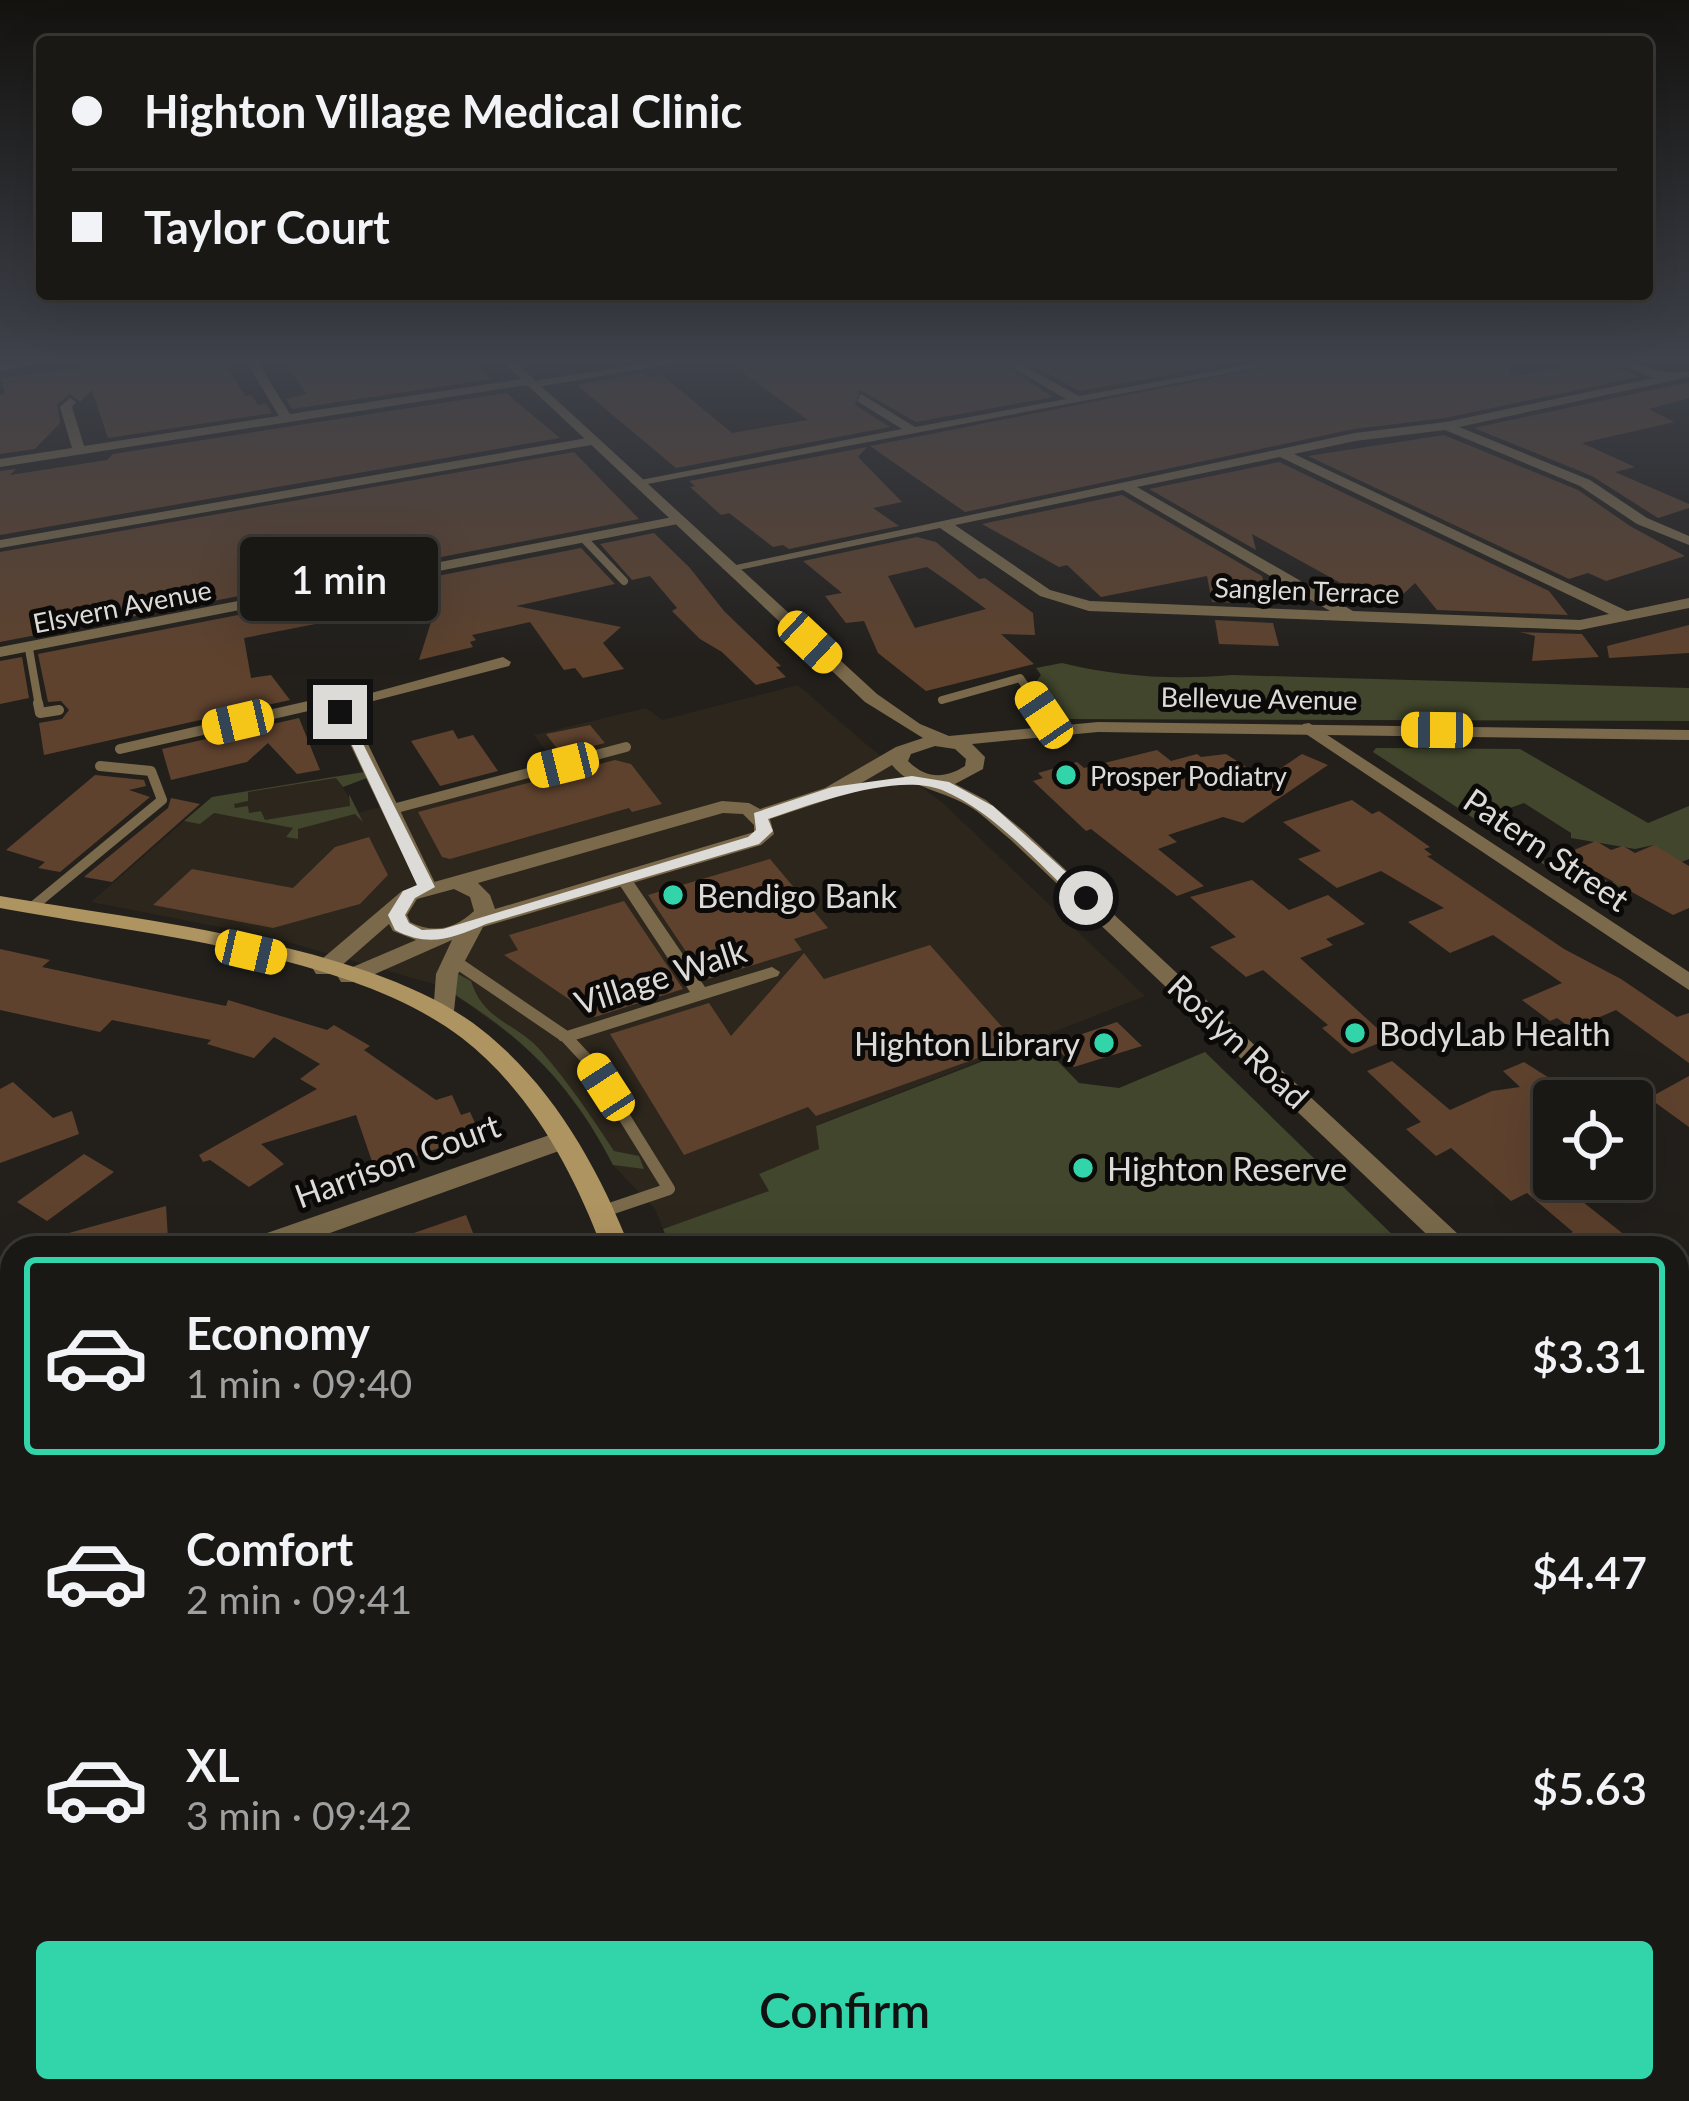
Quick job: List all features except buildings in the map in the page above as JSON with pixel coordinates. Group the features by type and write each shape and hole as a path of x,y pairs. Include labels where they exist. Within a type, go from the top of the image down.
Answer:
{"main road":[{"path":"0,902 336,973 445,1015 501,1056 561,1140 604,1211 612,1236"}],"street":[{"path":"0,544 488,459"},
{"name":"Roslyn Road","path":"612,459 871,698 914,728 972,752 975,768 1018,836"},
{"path":"637,482 762,459"},
{"path":"729,568 1253,459"},
{"path":"1295,459 1627,617"},
{"path":"1527,459 1586,483 1642,521 1689,541"},
{"path":"1126,486 1349,616"},
{"name":"Elsvern Avenue","path":"0,652 678,520"},
{"name":"Sanglen Terrace","path":"945,525 1045,593 1068,603 1580,625 1689,603"},
{"path":"427,887 340,704 503,662"},
{"name":"Roslyn Road","path":"871,698 902,752 898,762 904,771 973,800 1018,836 1446,1236"},
{"name":"Bellevue Avenue","path":"948,741 1050,731 1309,728 1689,735"},
{"name":"Patern Street","path":"1309,728 1689,983"},
{"name":"Bellevue Avenue","path":"975,768 999,749 1050,731"},
{"path":"759,817 832,792 923,741 948,741"},
{"path":"832,792 961,778 975,768"},
{"path":"739,806 759,817 765,827 758,839 622,878 336,973 403,902 427,887 716,808 739,806"},
{"path":"622,878 701,995"},
{"path":"403,902 397,915 401,926 419,936 465,928 485,912 480,895 470,886 454,883"},
{"path":"445,1015 445,982 465,928"},
{"name":"Village Walk","path":"566,1037 772,972"},
{"name":"Harrison Court","path":"291,1236 561,1140"}],"lane":[{"path":"584,538 624,581"},
{"path":"28,649 40,713 59,710"},
{"path":"942,700 1020,678 1050,731"},
{"path":"120,749 317,704 340,704"},
{"path":"389,810 626,747"},
{"path":"31,908 162,800 151,771 100,766"},
{"path":"452,960 566,1037 592,1065 669,1189 604,1211"}],"shaded area":[{"path":"798,685 944,804 1145,996 817,1125 819,1149 778,1194 666,1236 655,1209 613,1165 597,1133 538,1055 444,987 267,936 91,902 212,797 336,776 358,813 553,761 534,735 646,708 662,720"}],"green space":[{"path":"1062,663 1168,677 1689,688 1689,721 1058,719 1032,687 1041,675 1036,668"},
{"path":"1376,748 1520,749 1648,823 1689,806 1689,859 1594,897 1540,862 1563,853 1610,883 1643,870 1654,845 1635,849 1571,838 1571,833 1524,803 1499,812 1550,846 1528,854 1373,752"},
{"path":"364,772 367,778 343,787 336,778 248,792 248,801 234,804 235,808 248,806 249,813 261,811 265,820 350,806 349,794 363,822 355,814 298,829 298,839 286,837 293,828 214,813 200,824 184,821 212,797"},
{"path":"458,974 471,981 492,1014 542,1052 614,1151 639,1156 644,1169 613,1165 582,1113 547,1069 506,1031 457,996 453,990"},
{"name":"Highton Reserve","path":"1037,1040 1079,1083 1119,1088 1205,1052 1394,1236 666,1236 663,1229 769,1191 759,1174 819,1149 816,1126"}],"place":[{"name":"Prosper Podiatry","path":"1066,775"},
{"name":"Bendigo Bank","path":"673,895"},
{"name":"BodyLab Health","path":"1355,1033"},
{"name":"Highton Library","path":"1104,1043"},
{"name":"Highton Reserve","path":"1083,1168"}],"route":[{"path":"340,712 427,887 409,895 397,915 401,926 419,936 446,935 479,921 754,841 765,831 759,817 832,792 928,780 987,810 1086,898"}]}
